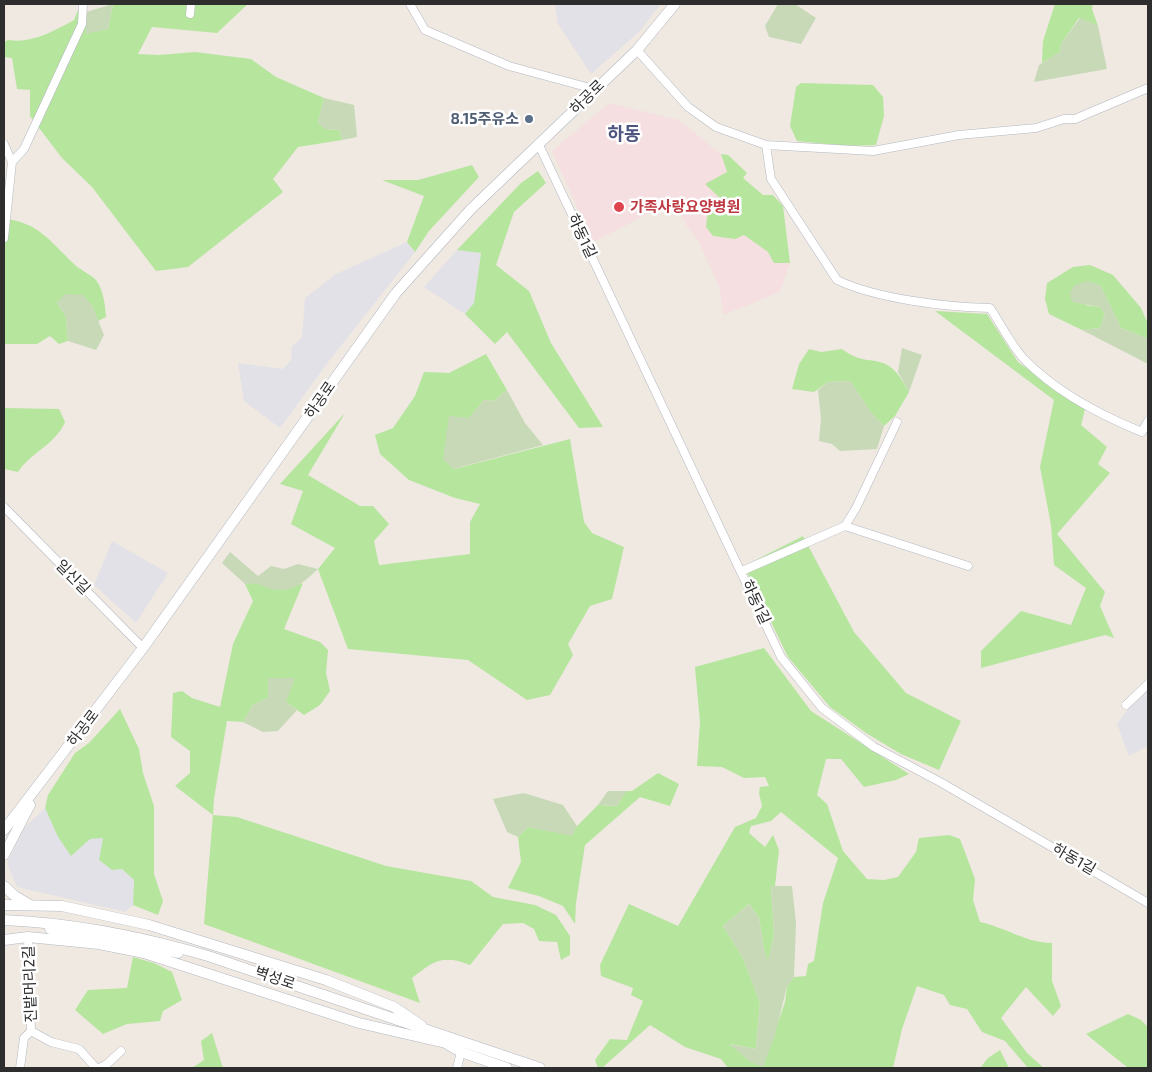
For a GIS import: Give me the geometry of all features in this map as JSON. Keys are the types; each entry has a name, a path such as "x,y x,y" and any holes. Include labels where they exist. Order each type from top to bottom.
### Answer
{"main road":[{"name":"하공로","path":"4,830 41,785 143,648 396,293 471,209 539,145 594,89 637,50 675,4"},
{"path":"4,855 41,785"},
{"path":"4,826 14,817"},
{"path":"4,886 30,906"},
{"path":"4,905 62,906 149,925 326,980 394,1007 433,1034"},
{"name":"벽성로","path":"4,920 78,925 157,940 433,1034 540,1068"},
{"name":"벽성로","path":"4,927 43,929 114,938 191,956 414,1030 450,1045 461,1052 507,1068"},
{"path":"4,938 28,937 98,944 144,953 359,1023 450,1045"}],"street":[{"path":"12,162 24,149 82,24 83,4"},
{"path":"190,14 191,4"},
{"path":"410,4 425,30 509,66 594,89"},
{"path":"637,50 688,107 716,127 766,145 873,151 959,135 1036,128 1064,119 1075,119 1148,88"},
{"path":"4,144 12,162 4,238"},
{"name":"하동1길","path":"539,145 742,571 781,658 822,708 874,747 942,783 1148,903"},
{"path":"766,145 772,179 837,280 853,288 918,301 990,308 1023,358 1040,374 1102,416 1142,432 1148,421"},
{"path":"742,571 845,526 856,508 897,422"},
{"name":"일신길","path":"4,507 143,648"},
{"path":"845,526 968,566"},
{"path":"1126,705 1148,684"},
{"name":"진밭머리2길","path":"20,1068 24,1038 31,1031 28,937"},
{"name":"진밭머리2길","path":"31,1031 51,1042 79,1049 98,1068 107,1064 121,1051"},
{"path":"457,1068 461,1052"}],"shaded area":[{"path":"555,4 661,4 639,32 591,74 558,24"},
{"path":"609,103 679,120 721,154 727,172 717,208 713,236 735,239 744,235 768,252 774,263 790,263 780,292 723,315 720,289 699,242 686,225 673,201 593,242 552,151"},
{"path":"407,242 415,252 329,361 280,428 244,401 238,363 283,369 291,360 292,347 302,337 305,298 336,274"},
{"path":"457,250 481,253 474,303 465,314 424,287"},
{"path":"112,541 168,573 136,623 94,585"},
{"path":"1148,681 1148,746 1129,756 1117,724"},
{"path":"45,808 58,837 104,838 122,868 134,880 133,905 125,912 17,887 7,863 25,827"}],"green space":[{"path":"113,4 248,4 217,33 152,27 138,54 159,55 195,52 251,59 276,77 324,98 318,122 325,129 339,130 342,140 298,147 273,179 283,192 188,267 156,271 92,187 62,158 30,116 30,90 17,89 12,58 4,57 4,42 8,40 25,40 50,32 74,20 78,10 86,12 86,33 108,29"},
{"path":"113,4 108,29 86,34 86,12"},
{"path":"778,4 795,4 816,18 801,44 769,37 765,26"},
{"path":"1055,4 1093,4 1092,9 1098,26 1079,18 1061,44 1060,52 1042,63 1043,41"},
{"path":"1080,18 1098,26 1107,69 1034,82 1039,65 1060,52 1061,44"},
{"path":"801,83 873,85 883,97 884,116 876,145 845,146 797,141 790,126 796,87"},
{"path":"324,98 354,105 357,137 342,140 339,130 325,129 318,122"},
{"path":"721,154 728,155 747,173 743,178 763,195 773,195 783,206 790,263 774,263 768,252 744,235 735,239 713,236 706,227 708,209 717,208 721,199 705,184 727,172"},
{"path":"472,165 479,177 429,231 415,252 407,242 424,196 382,180 418,180"},
{"path":"538,171 546,183 514,212 496,265 529,291 551,343 603,427 579,428 507,332 495,344 465,314 474,303 481,253 457,250 521,183"},
{"path":"4,219 26,224 43,234 76,266 96,280 105,303 106,317 98,321 92,305 57,302 66,317 68,341 59,344 50,336 37,344 4,344"},
{"path":"1090,265 1113,275 1141,308 1148,324 1148,339 1121,328 1100,285 1085,305 1100,307 1105,314 1100,328 1082,330 1049,314 1045,299 1047,283 1073,267"},
{"path":"1088,281 1100,285 1121,328 1148,339 1148,364 1082,330 1100,328 1105,314 1100,307 1072,302 1070,292 1075,285"},
{"path":"65,294 83,295 92,305 104,335 96,350 68,341 66,317 57,302"},
{"path":"935,311 987,314 1018,362 1085,409 1081,425 1107,447 1098,464 1110,473 1057,534 1105,592 1100,606 1114,638 1105,635 981,668 981,651 1021,611 1071,625 1086,588 1054,565 1051,525 1040,467 1054,400"},
{"path":"902,348 922,355 909,392 898,372"},
{"path":"809,349 821,352 842,349 853,356 885,364 893,369 909,392 895,416 884,426 872,414 850,381 828,382 814,392 792,389 799,364"},
{"path":"486,354 507,390 494,401 484,400 469,418 454,469 570,439 584,522 592,533 624,547 612,599 590,606 568,644 573,655 550,695 527,700 468,660 348,649 318,569 335,548 291,524 303,491 280,484 345,413 308,475 360,506 373,506 389,524 374,541 379,565 470,554 470,522 480,504 455,498 409,480 380,454 375,435 393,428 415,396 424,372 449,373"},
{"path":"850,381 872,414 884,426 877,449 840,451 832,444 819,441 821,419 818,390 828,382"},
{"path":"507,390 525,423 543,445 453,469 443,459 449,416 469,418 484,400 494,401"},
{"path":"4,408 59,409 65,422 55,437 29,459 18,472 4,469"},
{"path":"803,536 854,632 906,693 961,721 939,770 901,754 866,733 830,707 788,657 744,566"},
{"path":"230,552 258,576 271,566 284,569 298,564 318,569 301,583 291,588 275,590 251,583 245,584 222,563"},
{"path":"256,582 281,590 303,583 284,629 320,642 328,650 326,673 330,691 320,705 304,715 286,702 269,678 268,698 253,705 243,722 227,721 213,815 175,786 190,773 190,751 171,737 173,693 182,691 192,698 220,707 233,644 253,601 245,584"},
{"path":"764,648 811,711 909,774 896,780 864,787 841,759 826,759 817,795 827,804 843,851 867,879 884,880 898,877 916,852 919,838 949,835 960,839 975,879 973,900 980,922 1025,938 1052,943 1052,981 1061,1006 1053,1016 1026,987 1001,1018 1027,1053 1044,1068 1028,1068 1005,1041 982,1032 967,1009 950,1005 944,995 917,986 902,1029 893,1068 728,1068 721,1059 685,1047 650,1025 602,1068 598,1068 595,1060 610,1039 627,1040 643,1001 631,995 633,988 601,976 600,965 629,904 678,926 735,827 756,818 762,806 759,793 760,787 769,786 765,777 744,778 722,767 697,766 700,722 695,667","holes":["781,812 838,858 823,903 814,961 808,964 806,976 794,977 787,986 785,1002 763,1066 751,1062 730,1044 756,1049 760,1002 742,956 723,926 749,904 759,918 764,950 768,962 774,935 771,886 775,886 779,850 773,835 765,847 749,833 751,826 771,821"]},
{"path":"268,678 295,678 286,702 297,710 278,731 263,732 243,722 253,705 268,698"},
{"path":"120,709 139,749 143,773 154,806 154,874 163,901 158,915 133,905 134,880 122,869 112,870 99,860 103,838 90,839 71,856 58,837 45,808 48,795 75,753 89,743"},
{"path":"658,773 679,784 670,806 640,797 585,845 576,903 575,924 563,906 539,896 508,888 521,862 518,837 528,827 572,835 577,826 598,805 617,806 626,791 632,791"},
{"path":"608,791 626,791 617,806 598,805"},
{"path":"524,793 563,805 577,826 572,836 528,827 518,837 507,832 493,799"},
{"path":"213,815 237,817 386,866 471,881 493,897 535,905 556,915 570,936 570,955 561,960 557,942 539,941 534,929 523,923 503,924 470,965 452,960 439,961 426,967 412,978 420,1003 204,924"},
{"path":"771,886 792,886 796,923 794,977 787,986 775,1035 763,1067 751,1062 729,1044 756,1049 760,1002 742,956 723,926 749,904 759,918 764,950 768,961 774,935"},
{"path":"133,957 154,963 172,972 182,1000 163,1011 160,1021 127,1024 103,1034 75,1010 88,990 127,988"},
{"path":"1128,1014 1141,1020 1148,1027 1148,1068 1128,1068 1086,1034"},
{"path":"212,1033 223,1068 192,1068 204,1060 201,1041"},
{"path":"1000,1050 1009,1068 980,1068 988,1058"}],"place":[{"name":"8.15주유소","path":"529,119"},
{"name":"가족사랑요양병원","path":"619,207"}],"district":[{"name":"하동","path":"624,134"}]}
